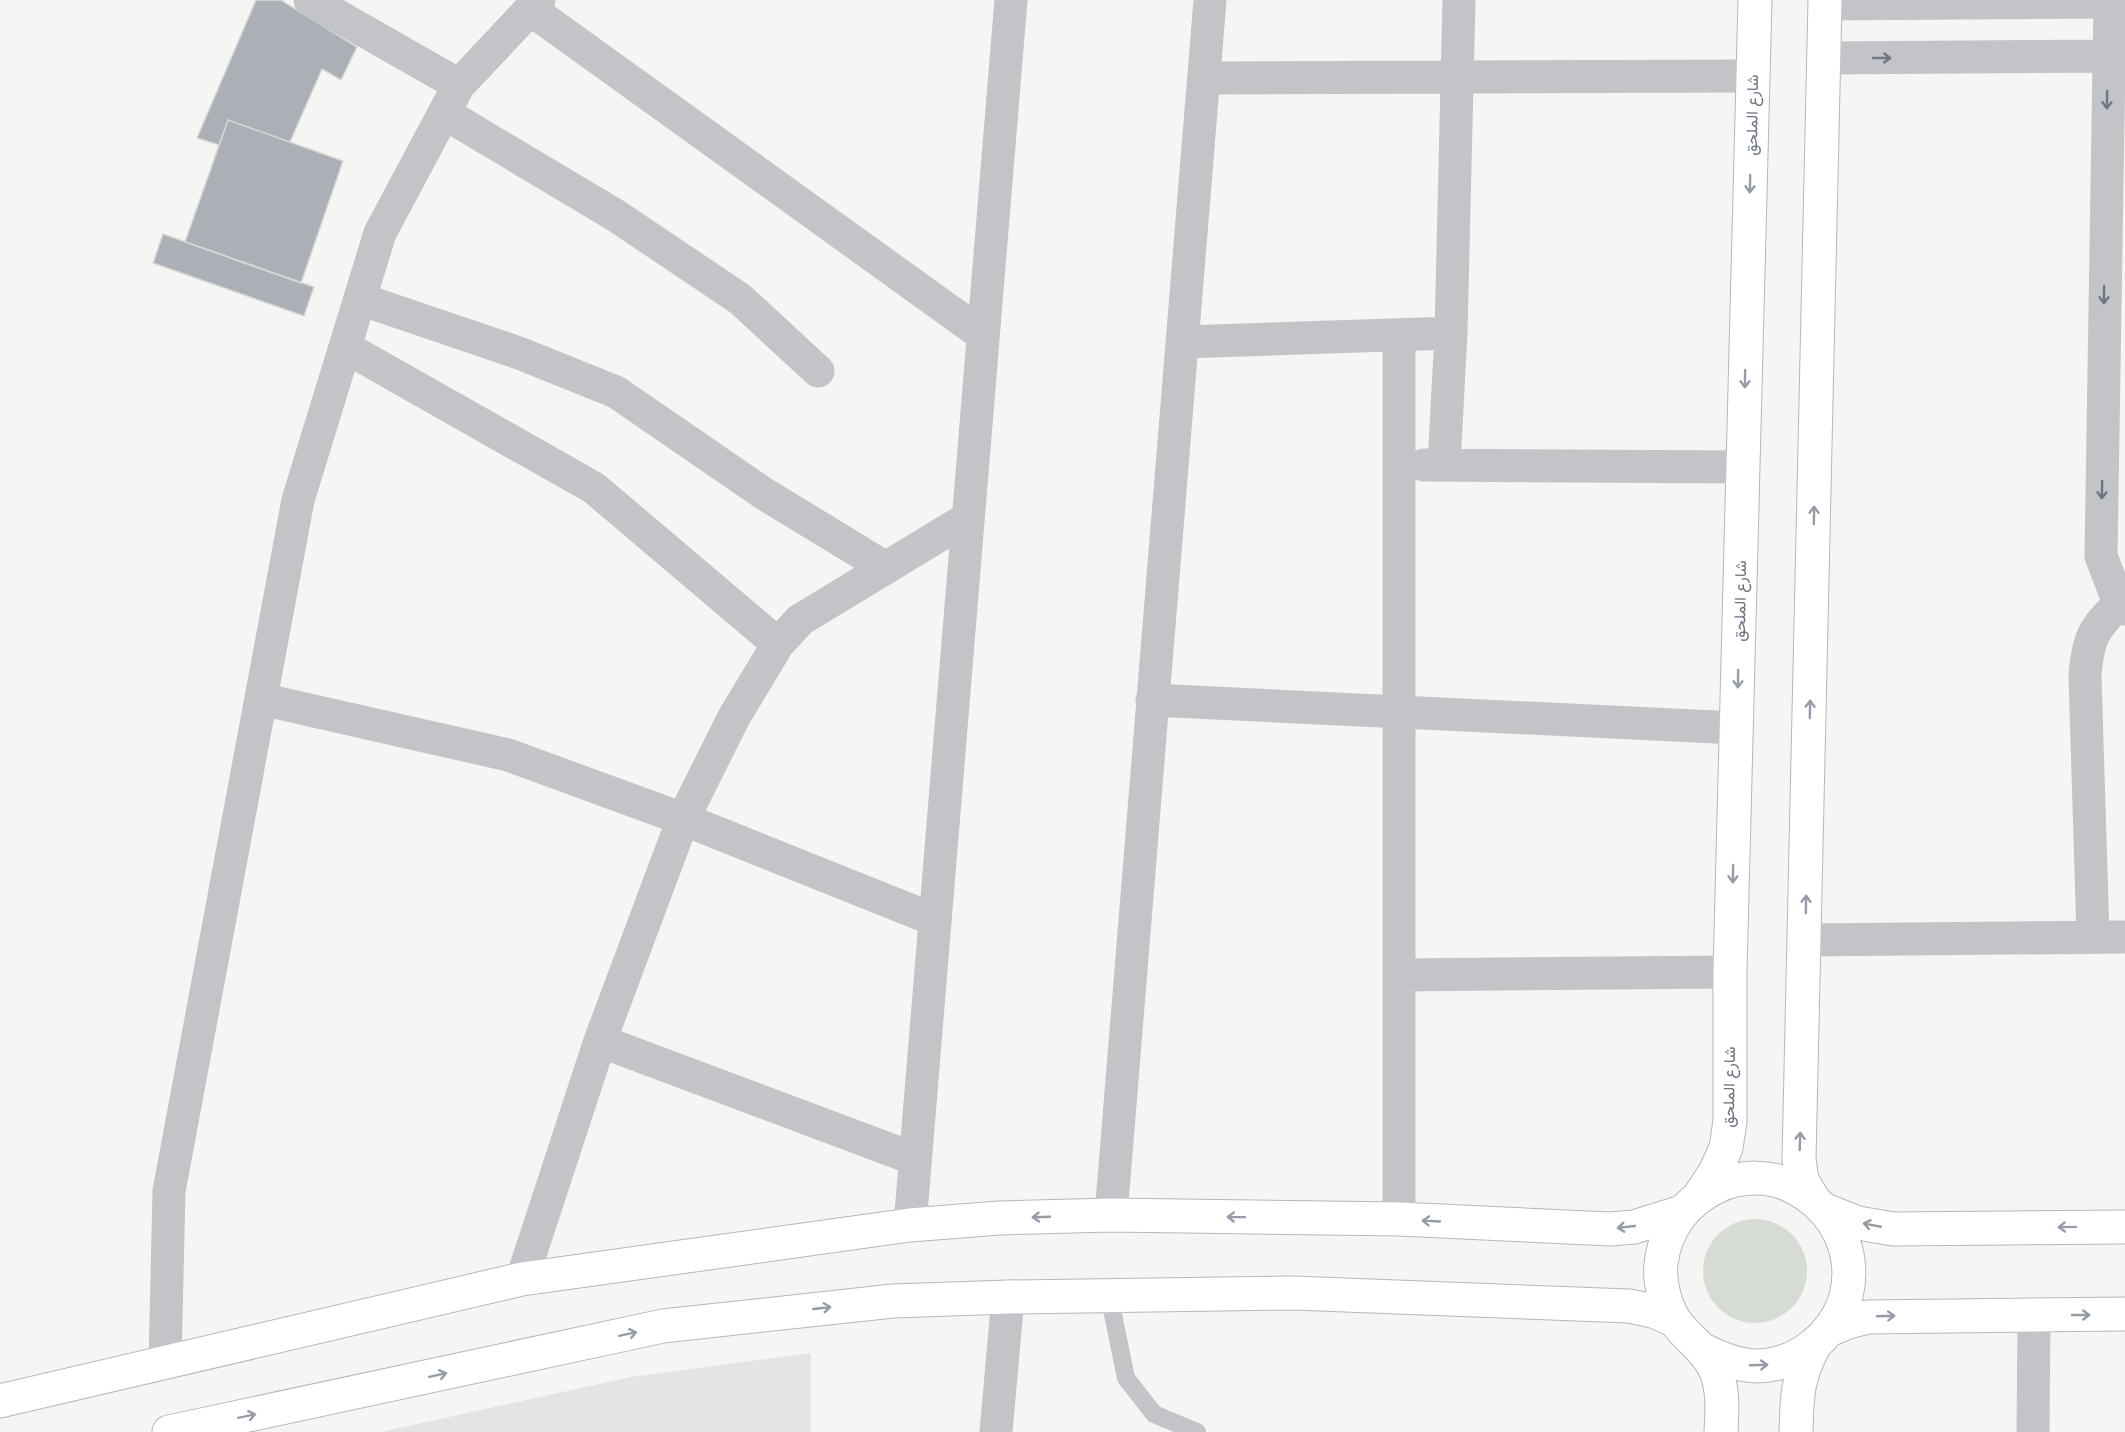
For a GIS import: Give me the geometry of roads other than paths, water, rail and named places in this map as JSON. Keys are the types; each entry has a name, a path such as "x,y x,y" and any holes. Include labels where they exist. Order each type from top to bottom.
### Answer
{"street":[{"path":"310,0 615,215 740,299 818,371"},
{"path":"910,1225 1011,0"},
{"path":"1111,1215 1210,0"},
{"path":"1444,465 1451,333 1459,0"},
{"name":"شارع الملحق","path":"1691,1204 1715,1172 1722,1156 1730,1121 1730,972 1755,0"},
{"path":"1796,1432 1797,1388 1804,1366 1842,1307 1849,1282 1848,1256 1840,1231 1802,1180 1799,1159 1806,940 1825,2 2110,1 2101,556 2123,604 2093,633 2087,651 2085,675 2093,937"},
{"path":"165,1363 169,1191 298,500 380,233 452,99 535,4 983,335"},
{"path":"1823,58 2108,56"},
{"path":"1204,78 1753,76"},
{"path":"360,298 519,353 616,392 763,493 886,568"},
{"path":"1182,342 1451,333"},
{"path":"1399,335 1399,1219"},
{"path":"345,347 594,488 778,644"},
{"path":"1399,465 1743,467"},
{"path":"522,1280 600,1041 684,819 734,717 778,644 800,620 968,518"},
{"path":"261,699 508,755 684,819 935,920"},
{"path":"1152,700 1736,728"},
{"path":"1806,940 2125,937"},
{"path":"1399,975 1730,972"},
{"path":"600,1041 915,1159"},
{"path":"0,1401 522,1280 910,1225 999,1218 1111,1215 1399,1219 1610,1229 1634,1227 1691,1204 1727,1182 1756,1178 1786,1183 1819,1203 1858,1222 1893,1229 2125,1227"},
{"path":"1674,1320 1664,1294 1661,1265 1668,1237 1691,1204"},
{"path":"169,1432 663,1326 893,1301 1294,1293 1629,1306 1653,1311 1674,1320 1703,1350 1715,1370 1721,1392 1721,1432"},
{"path":"996,1432 1008,1297"},
{"path":"1703,1350 1724,1361 1748,1366 1771,1365 1794,1358 1848,1322 1868,1317 2125,1314"},
{"path":"2033,1432 2034,1315"}],"lane":[{"path":"1109,1295 1126,1378 1154,1414 1197,1432"}]}
